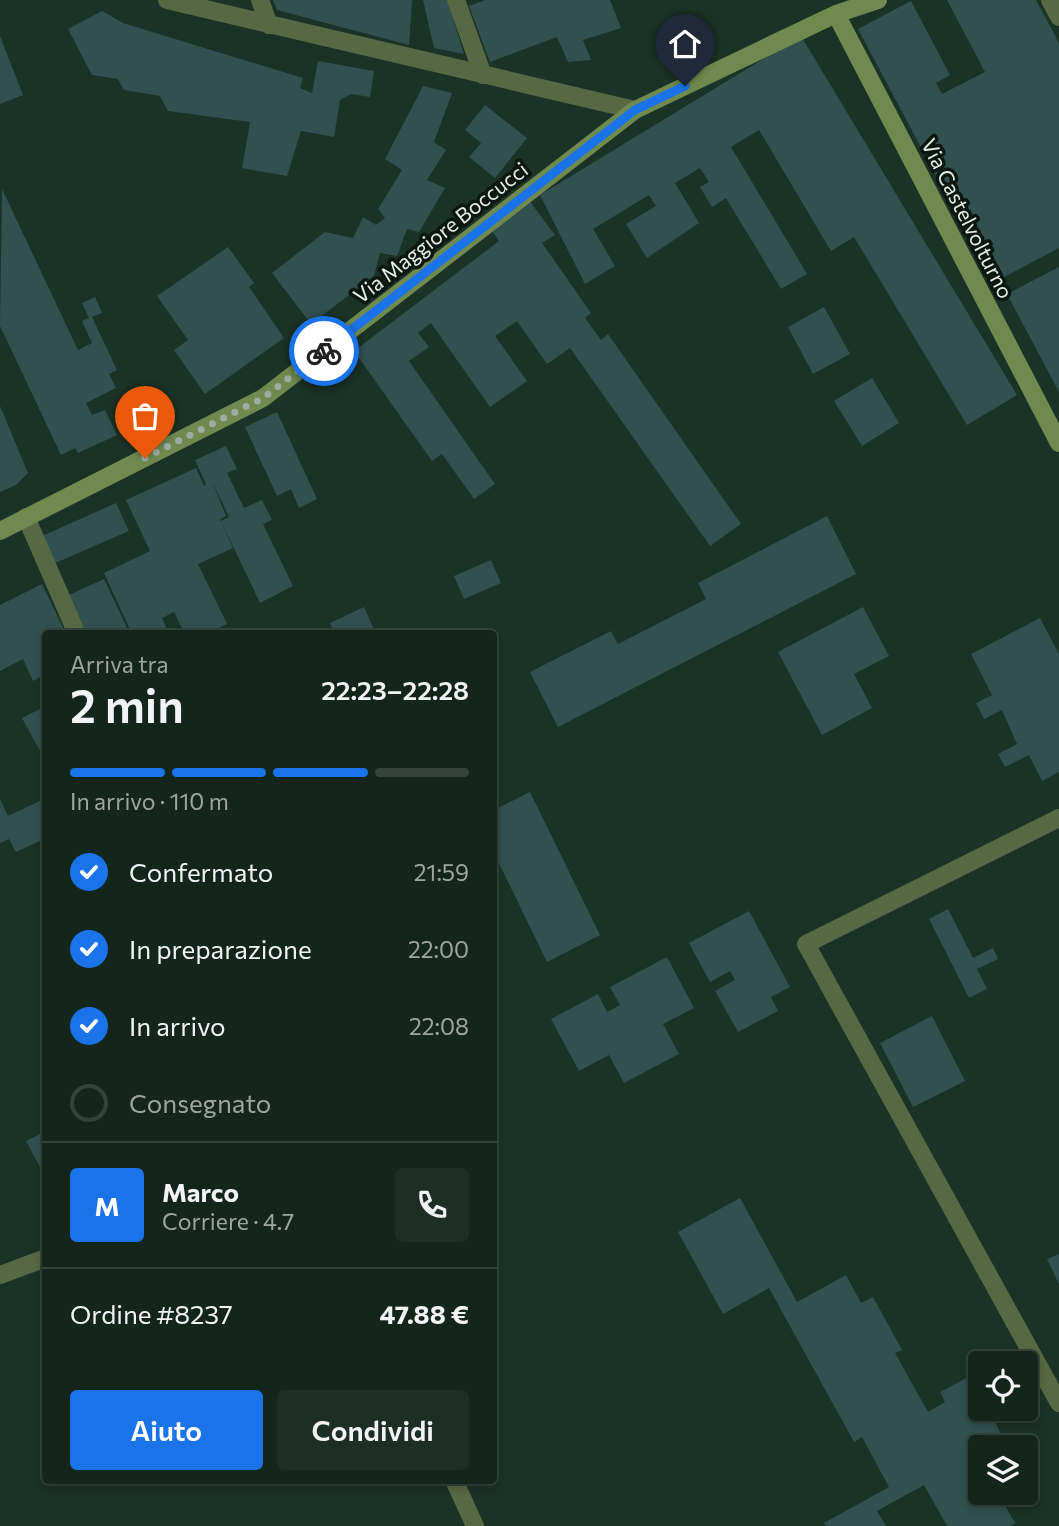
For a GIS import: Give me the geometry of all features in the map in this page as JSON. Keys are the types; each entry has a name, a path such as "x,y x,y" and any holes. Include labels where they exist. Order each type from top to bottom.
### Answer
{"street":[{"path":"167,0 635,110"},
{"path":"260,0 269,25"},
{"path":"456,0 482,75"},
{"name":"Via Maggiore Boccucci","path":"0,531 263,398 635,110 836,14 878,0"},
{"path":"1050,0 1059,17"},
{"name":"Via Castelvolturno","path":"836,14 1059,443"},
{"path":"26,517 75,630"},
{"path":"1059,818 806,944 1059,1403"},
{"path":"0,1275 42,1259"},
{"path":"456,1484 475,1526"}],"building":[{"path":"273,0 412,0 409,45 277,10"},
{"path":"423,0 447,0 464,54 434,48"},
{"path":"485,0 610,0 621,28 583,40 591,60 568,62 557,37 490,62 469,6"},
{"path":"947,0 1036,0 1059,43 1059,248 993,283 858,29 911,1 950,75 936,83 942,94 985,72"},
{"path":"102,11 123,23 303,78 300,88 312,93 318,61 374,71 370,97 351,94 340,100 334,137 301,131 287,176 242,168 250,122 168,111 160,96 124,90 118,79 92,75 68,29"},
{"path":"0,36 23,95 0,104"},
{"path":"801,36 1017,395 967,425 854,237 831,251 759,130 731,147 807,274 781,289 726,198 712,207 700,187 709,182 700,168 675,183 699,223 647,258 626,224 656,206 649,195 593,229 615,266 585,284 540,195"},
{"path":"423,86 452,93 434,142 446,150 427,180 445,188 419,232 407,229 397,256 380,253 374,276 311,324 272,273 325,232 353,238 363,217 376,225 385,218 378,209 402,170 385,159"},
{"path":"485,105 527,138 495,178 469,157 481,143 465,130"},
{"path":"2,189 78,350 92,343 82,321 89,318 82,303 95,297 102,313 92,317 117,370 109,374 116,388 86,403 92,415 105,410 117,435 78,453 75,448 61,455 0,326"},
{"path":"528,199 555,235 542,243 591,313 585,318 601,340 608,334 741,524 710,546 570,348 547,364 517,321 495,336 527,381 490,407 431,323 418,333 429,347 409,361 495,484 474,499 442,454 432,461 354,351 499,241 489,227"},
{"path":"228,247 254,283 249,287 284,338 205,394 174,350 188,340 157,296"},
{"path":"1059,267 1059,392 1007,294"},
{"path":"824,307 850,354 813,374 788,327"},
{"path":"872,378 899,423 862,446 834,401"},
{"path":"0,406 28,473 16,485 0,492"},
{"path":"277,412 317,499 299,508 291,489 277,496 245,427"},
{"path":"226,446 237,469 227,473 244,508 262,500 272,520 263,524 293,586 260,603 221,521 229,517 212,481 226,516 220,519 233,548 198,564 227,624 214,630 183,630 174,612 162,618 167,630 130,630 104,573 150,551 126,500 196,468 204,486 206,484 195,460"},
{"path":"116,503 129,531 53,564 40,537"},
{"path":"827,516 856,574 558,727 530,672 611,631 618,644 706,599 698,583"},
{"path":"491,560 501,583 464,599 454,576"},
{"path":"104,579 128,630 85,630 69,595"},
{"path":"42,584 64,630 42,630 42,676 33,681 23,659 0,671 0,605"},
{"path":"364,607 374,630 333,630 330,623"},
{"path":"863,607 889,656 854,674 872,708 822,735 778,652"},
{"path":"1040,618 1059,654 1059,772 1042,781 1029,755 1005,767 998,754 1017,744 1002,710 984,719 976,703 992,695 971,654"},
{"path":"42,708 42,747 39,749 22,718"},
{"path":"530,792 600,935 547,962 497,859 497,808"},
{"path":"0,799 8,816 42,800 42,840 16,852 9,839 0,843"},
{"path":"948,909 973,958 993,948 998,959 977,969 987,989 969,998 929,919"},
{"path":"749,911 790,987 771,997 778,1011 738,1032 715,991 735,980 730,971 710,982 689,943"},
{"path":"667,957 694,1008 663,1024 679,1054 624,1083 609,1055 579,1071 551,1019 598,994 607,1012 620,1005 610,987"},
{"path":"932,1016 965,1081 913,1107 880,1043"},
{"path":"42,1133 42,1171 26,1141"},
{"path":"740,1198 797,1302 846,1275 861,1303 873,1297 902,1350 895,1353 928,1412 945,1402 940,1392 968,1377 968,1421 994,1421 1002,1435 968,1435 968,1505 1005,1505 1015,1523 1010,1526 947,1526 924,1485 877,1511 886,1526 826,1526 824,1523 889,1487 862,1437 854,1442 769,1288 723,1314 678,1232"},
{"path":"1059,1254 1059,1284 1047,1259"}],"way so far":[{"path":"145,458 263,398 324,351"}],"route":[{"path":"324,351 635,110 685,86"}]}
